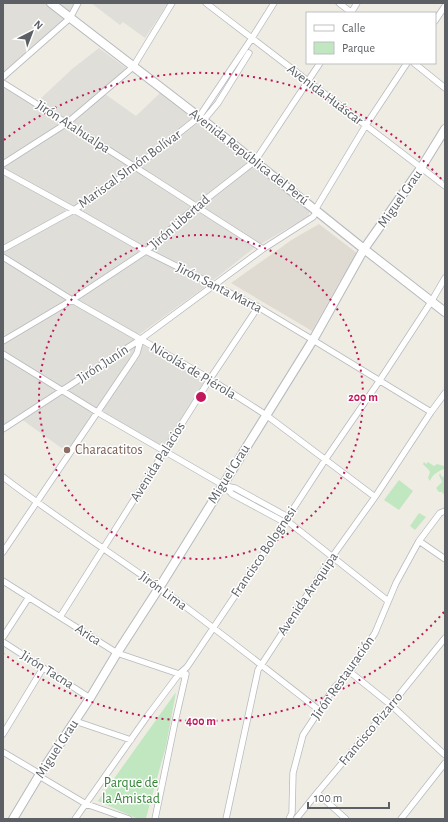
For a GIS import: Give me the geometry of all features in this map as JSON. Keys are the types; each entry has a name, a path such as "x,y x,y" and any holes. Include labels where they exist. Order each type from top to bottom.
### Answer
{"street":[{"name":"Avenida República del Perú","path":"51,3 255,161 445,312"},
{"path":"3,77 70,18 78,3"},
{"path":"3,164 67,123 133,67 172,3"},
{"name":"Avenida Huáscar","path":"206,3 445,186"},
{"name":"Mariscal SImón Bolívar","path":"3,249 74,210 201,119 274,3"},
{"path":"339,3 350,12"},
{"path":"352,12 357,3"},
{"path":"436,20 445,6"},
{"path":"201,119 218,103 249,53"},
{"name":"Jirón Libertad","path":"3,341 72,300 146,251 196,207 255,161 319,64"},
{"name":"Jirón Junín","path":"3,429 141,339 263,249 313,217 315,210 366,125 406,64"},
{"path":"415,64 445,88"},
{"name":"Jirón Atahualpa","path":"3,83 263,249"},
{"name":"Miguel Grau","path":"13,819 313,340 364,249 421,168 445,129"},
{"name":"Jirón Santa Marta","path":"3,171 146,251 258,307 431,412"},
{"name":"Nicolás de Piérola","path":"3,256 72,300 210,380 266,416 375,497"},
{"name":"Francisco Bolognesi","path":"75,819 146,718 179,674 187,667 214,628 325,460 380,380 445,278"},
{"name":"Avenida Palacios","path":"60,617 258,307"},
{"path":"3,552 135,357 141,339"},
{"path":"3,354 165,452 223,485 235,488 286,520 388,601"},
{"name":"Avenida Arequipa","path":"226,819 260,665 332,557 375,497 445,393"},
{"name":"Jirón Lima","path":"3,477 214,628 320,710"},
{"name":"Jirón Restauración","path":"289,819 292,813 293,773 303,735 334,688 350,672 375,633 396,583 419,541 440,514 445,511"},
{"path":"419,541 445,559"},
{"name":"Arica","path":"3,581 117,653 186,676"},
{"path":"3,637 29,597"},
{"name":"Francisco Pizarro","path":"296,819 445,638"},
{"name":"Jirón Tacna","path":"3,642 90,698"},
{"path":"155,819 187,667"},
{"path":"3,734 5,726 43,668"},
{"path":"350,672 391,705 445,754"},
{"path":"75,721 131,740"},
{"path":"3,752 86,804 129,819"},
{"path":"401,819 445,763"},
{"path":"317,793 346,819"},
{"name":"Jirón Restauración","path":"292,813 296,819"}],"shaded area":[{"path":"3,3 80,3 3,78"},
{"path":"91,3 168,3 145,38 123,22 120,25"},
{"path":"99,48 130,71 105,94 136,116 160,93 309,209 309,216 254,248 202,289 133,339 204,382 162,449 94,413 67,452 17,416 3,425 3,81 37,102 72,69"},
{"path":"319,224 358,254 340,281 312,331 231,283 293,239"}],"green space":[{"path":"424,462 426,464 428,462 434,466 437,464 445,465 445,469 436,473 430,481 428,478 430,472 423,464"},
{"path":"440,473 442,477 445,476 445,493 443,494 436,488 442,482 439,475"},
{"path":"399,480 413,491 399,510 384,500"},
{"path":"419,513 426,517 415,530 410,526"},
{"name":"Parque de la Amistad","path":"176,692 166,746 146,818 138,819 98,801"}],"place":[{"name":"Characatitos","path":"67,450"}]}
